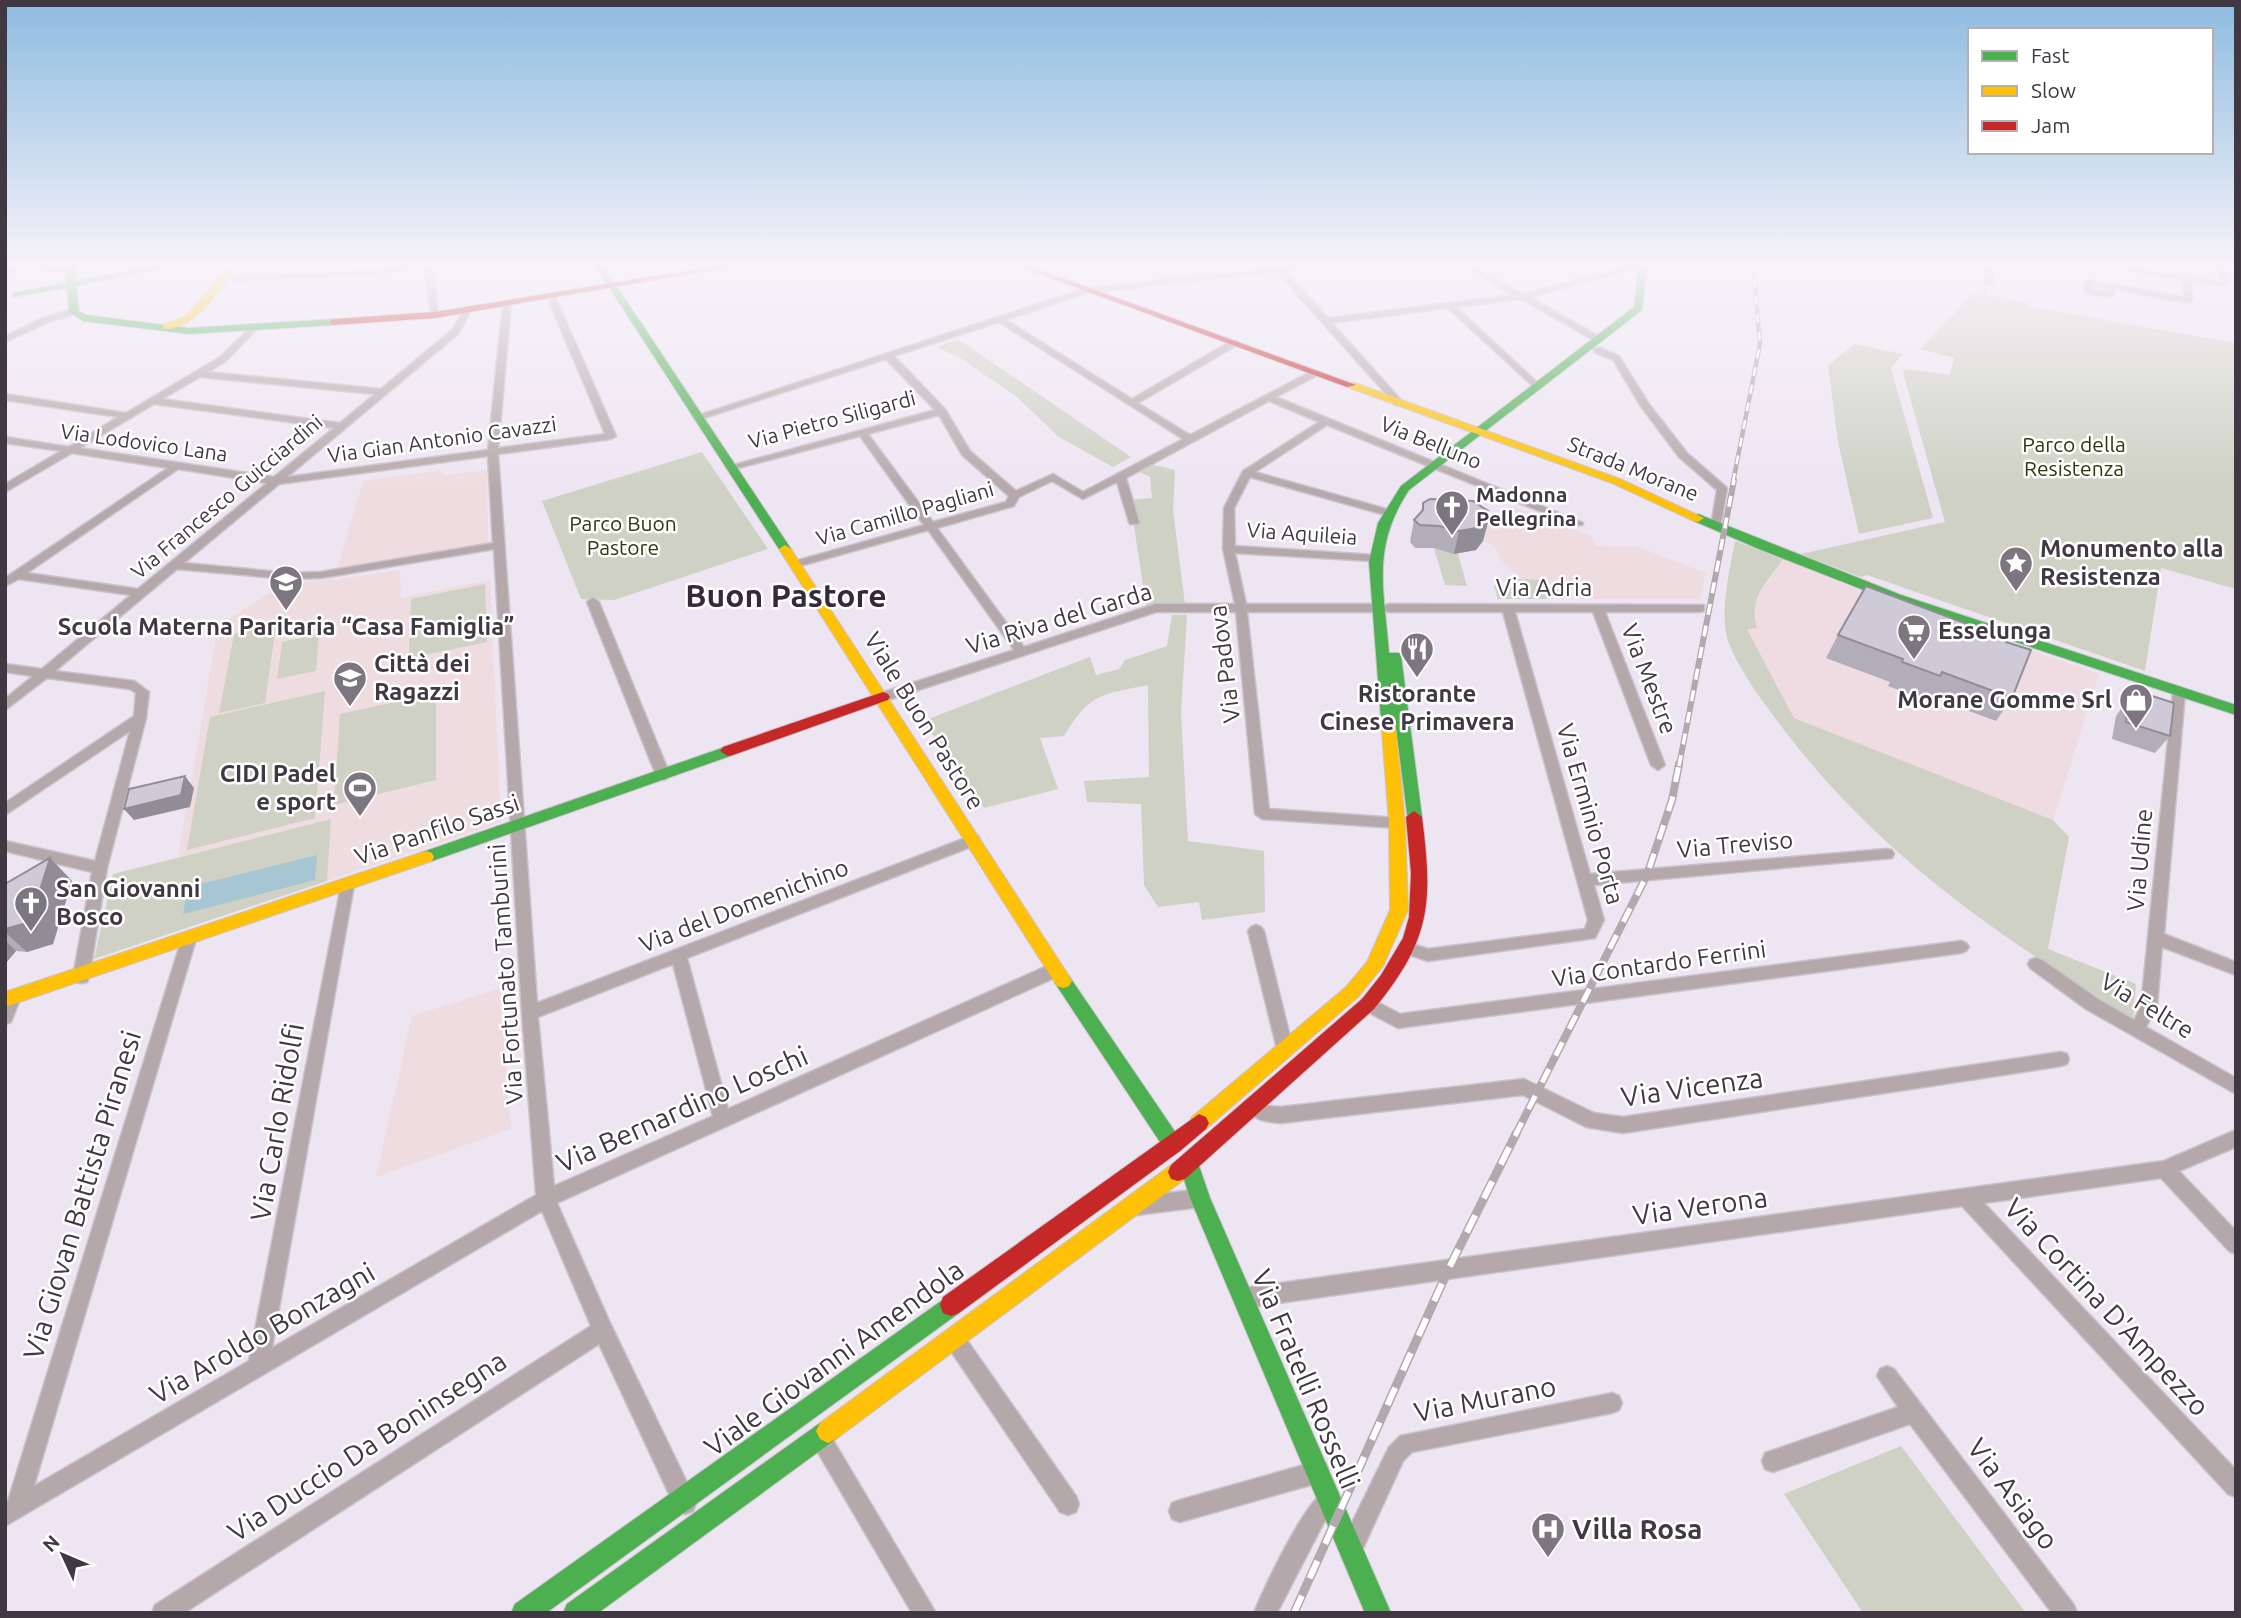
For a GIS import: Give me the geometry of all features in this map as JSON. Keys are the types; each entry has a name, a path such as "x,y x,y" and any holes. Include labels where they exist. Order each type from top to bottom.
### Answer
{"street":[{"path":"5,489 223,359 242,340"},
{"name":"Via Francesco Guicciardini","path":"5,706 177,566 446,340"},
{"name":"Via Fortunato Tamburini","path":"503,340 492,453 530,1013 547,1199 603,1330 696,1526"},
{"name":"Via Gian Antonio Cavazzi","path":"278,481 611,436 570,340"},
{"name":"Viale Buon Pastore","path":"647,340 883,697 1055,970 1173,1145"},
{"path":"698,417 942,340"},
{"path":"1032,340 1188,438"},
{"name":"Strada Morane","path":"1224,340 1616,481 1791,558 1945,614 2236,710"},
{"path":"1343,340 1399,403"},
{"path":"1487,340 1541,388"},
{"path":"1589,340 1620,362 1645,405 1683,455 1722,489 1716,526"},
{"path":"576,1613 955,1340 1189,1164 1368,1004 1394,974 1409,949 1420,915 1415,824 1382,608 1379,559 1388,536 1391,514 1440,467 1605,340"},
{"path":"1131,403 1234,343"},
{"path":"889,357 942,411 966,453 1015,495"},
{"name":"Via Camillo Pagliani","path":"796,564 1010,504 1015,495 1053,477 1083,496 1315,373"},
{"path":"199,374 384,392"},
{"path":"5,397 128,416"},
{"name":"Via Belluno","path":"1269,398 1578,523"},
{"path":"154,401 342,426"},
{"name":"Via Pietro Siligardi","path":"731,467 942,411"},
{"name":"Via Padova","path":"1326,421 1247,474 1229,508 1229,549 1241,607 1262,814 1397,822"},
{"path":"862,432 1021,651"},
{"name":"Via Lodovico Lana","path":"8,443 278,481"},
{"path":"5,583 174,468"},
{"path":"1247,474 1391,514"},
{"path":"1120,476 1134,522"},
{"path":"177,566 289,576 321,575 499,545"},
{"name":"Via Aquileia","path":"1229,549 1379,559"},
{"path":"17,575 142,593"},
{"path":"593,602 663,775"},
{"name":"Via Riva del Garda","path":"883,697 1155,608 1382,608"},
{"name":"Via Adria","path":"1382,608 1700,608"},
{"name":"Viale Giovanni Amendola","path":"524,1613 1173,1145 1352,992 1374,966 1387,941 1398,910 1397,822 1382,608"},
{"name":"Via Erminio Porta","path":"1409,949 1428,955 1590,934 1596,920 1508,609"},
{"name":"Via Mestre","path":"1598,609 1658,765"},
{"path":"5,668 134,685 144,696 100,868 81,977"},
{"name":"Via Udine","path":"2137,1029 2149,1006 2179,692"},
{"name":"Via Panfilo Sassi","path":"9,1000 883,697"},
{"path":"5,810 139,718"},
{"path":"1397,822 1415,824"},
{"name":"Via del Domenichino","path":"530,1013 973,840"},
{"path":"5,846 100,868"},
{"name":"Via Treviso","path":"1586,880 1887,854"},
{"name":"Via Carlo Ridolfi","path":"258,1368 347,885"},
{"path":"1256,931 1285,1049"},
{"name":"Via Giovan Battista Piranesi","path":"11,1511 188,939"},
{"path":"2156,939 2236,969"},
{"path":"1387,941 1409,949"},
{"name":"Via Contardo Ferrini","path":"1368,1004 1398,1021 1961,947"},
{"path":"679,957 723,1121"},
{"name":"Via Feltre","path":"2036,964 2092,1004 2236,1087"},
{"name":"Via Bernardino Loschi","path":"547,1199 1055,970"},
{"path":"1352,992 1368,1004"},
{"path":"5,1017 9,1000"},
{"name":"Via Vicenza","path":"1255,1107 1266,1114 1281,1115 1524,1087 1592,1121 1623,1125 2061,1059"},
{"name":"Via Verona","path":"1244,1298 2165,1169 2236,1138"},
{"path":"1173,1145 1189,1164"},
{"name":"Via Fratelli Rosselli","path":"1189,1164 1200,1198 1378,1613"},
{"path":"2165,1169 2236,1245"},
{"path":"1135,1206 1155,1205 1182,1197 1200,1198"},
{"name":"Via Cortina D'Ampezzo","path":"1966,1197 2236,1486"},
{"name":"Via Aroldo Bonzagni","path":"11,1511 547,1199"},
{"name":"Via Duccio Da Boninsegna","path":"163,1613 603,1330"},
{"path":"955,1340 1068,1504"},
{"name":"Via Asiago","path":"1887,1376 2066,1613"},
{"name":"Via Murano","path":"1350,1550 1396,1454 1407,1443 1612,1403"},
{"path":"1773,1461 1913,1412"},
{"path":"820,1437 925,1613"},
{"path":"1180,1511 1318,1472"},
{"path":"1265,1613 1315,1516 1328,1500"}],"shaded area":[{"path":"442,470 442,474 446,475 487,470 488,544 337,569 363,481"},
{"path":"1511,506 1591,536 1597,546 1638,547 1706,573 1701,599 1498,599 1494,585 1509,585 1516,579 1515,574 1498,557 1496,546 1483,541 1480,532"},
{"path":"1783,559 1841,583 2099,674 2053,820 1794,718 1747,628 1755,601"},
{"name":"Città dei Ragazzi","path":"400,570 401,598 490,580 501,822 327,881 331,819 178,857 218,626 285,583 333,580"},
{"path":"500,988 511,1129 376,1177 412,1016"}],"green space":[{"path":"959,340 1131,457 1113,467 1059,437 1017,397 959,357 936,347"},
{"name":"Parco della Resistenza","path":"1929,340 2216,340 2236,343 2236,589 2161,568 2145,671 1867,575 1861,577 1801,554 1945,522 1903,373 1905,369 1950,375 1954,358 1920,349"},
{"path":"1854,344 1903,354 1891,368 1933,518 1859,534 1838,442 1828,366"},
{"name":"Parco Buon Pastore","path":"702,452 768,549 614,600 581,599 542,501"},
{"path":"1146,463 1175,470 1173,511 1185,604 1146,605 1130,500 1152,498 1150,477 1137,471"},
{"path":"1735,541 1783,559 1757,599 1757,628 1747,629 1794,718 2053,820 2069,837 2048,949 2136,984 2133,1019 2036,957 1945,891 1902,856 1821,776 1761,698 1739,665 1728,641 1725,605"},
{"path":"1434,548 1458,554 1467,586 1445,585"},
{"path":"1516,579 1543,580 1551,599 1498,599 1494,585 1509,585"},
{"path":"485,584 487,642 409,658 411,599"},
{"path":"1172,615 1187,615 1181,713 1188,841 1264,851 1265,912 1202,920 1199,902 1158,907 1144,885 1141,804 1087,802 1084,781 1149,777 1148,685 1098,698 1081,711 1064,736 1040,738 1058,789 984,808 923,721 1090,657 1096,675 1119,669 1125,660 1167,646"},
{"path":"276,625 265,703 219,713 234,634"},
{"path":"319,634 316,671 277,679 282,642"},
{"path":"325,691 315,818 187,850 210,717"},
{"path":"436,693 436,780 334,805 340,714"},
{"path":"331,819 327,881 94,959 113,874"},
{"path":"1901,1446 2026,1613 1863,1613 1784,1494"}],"water":[{"path":"317,855 315,880 183,914 188,887"}],"building":[{"path":"1430,499 1473,501 1488,511 1485,514 1489,519 1482,527 1459,531 1420,525 1414,520 1423,510 1423,503"},
{"path":"1866,586 1983,630 1985,626 2009,634 2006,642 2031,650 2012,698 1942,672 1940,676 1838,635"},
{"path":"2149,695 2174,703 2170,736 2126,722 2129,698 2148,704"},
{"path":"185,776 181,795 124,809 129,789"},
{"path":"50,858 30,922 5,929 5,884"}],"railway":[{"path":"1733,482 1760,340"},
{"path":"1679,766 1734,480"},
{"path":"1515,1136 1647,875 1672,800 1679,764"},
{"path":"1294,1613 1449,1268 1515,1136"}],"traffic: fast":[{"path":"648,340 785,549"},
{"path":"1388,719 1375,562 1381,532 1393,506 1405,488 1598,340"},
{"path":"1698,518 1763,547 1897,598 2236,710"},
{"path":"1394,656 1414,817"},
{"path":"426,857 728,751"},
{"path":"1063,981 1173,1145"},
{"path":"1189,1164 1200,1198 1378,1613"},
{"path":"524,1613 951,1305"},
{"path":"576,1613 828,1431"}],"traffic: slow":[{"path":"1351,385 1616,481 1698,518"},
{"path":"785,549 1063,981"},
{"path":"1199,1123 1352,992 1374,966 1399,910 1397,823 1388,719"},
{"path":"5,1000 426,857"},
{"path":"828,1431 1178,1172"}],"traffic: jam":[{"path":"1225,340 1351,385"},
{"path":"728,751 883,697"},
{"path":"1178,1172 1368,1004 1402,958 1411,938 1420,896 1414,817"},
{"path":"951,1305 1173,1145 1199,1123"}],"place":[{"name":"Madonna Pellegrina","path":"1452,537"},
{"name":"Monumento alla Resistenza","path":"2016,593"},
{"name":"Scuola Materna Paritaria “Casa Famiglia”","path":"286,612"},
{"name":"Esselunga","path":"1914,661"},
{"name":"Ristorante Cinese Primavera","path":"1417,679"},
{"name":"Città dei Ragazzi","path":"350,708"},
{"name":"Morane Gomme Srl","path":"2136,730"},
{"name":"CIDI Padel e sport","path":"360,818"},
{"name":"San Giovanni Bosco","path":"31,933"},
{"name":"Villa Rosa","path":"1548,1559"}],"district":[{"name":"Buon Pastore","path":"786,596"}]}
